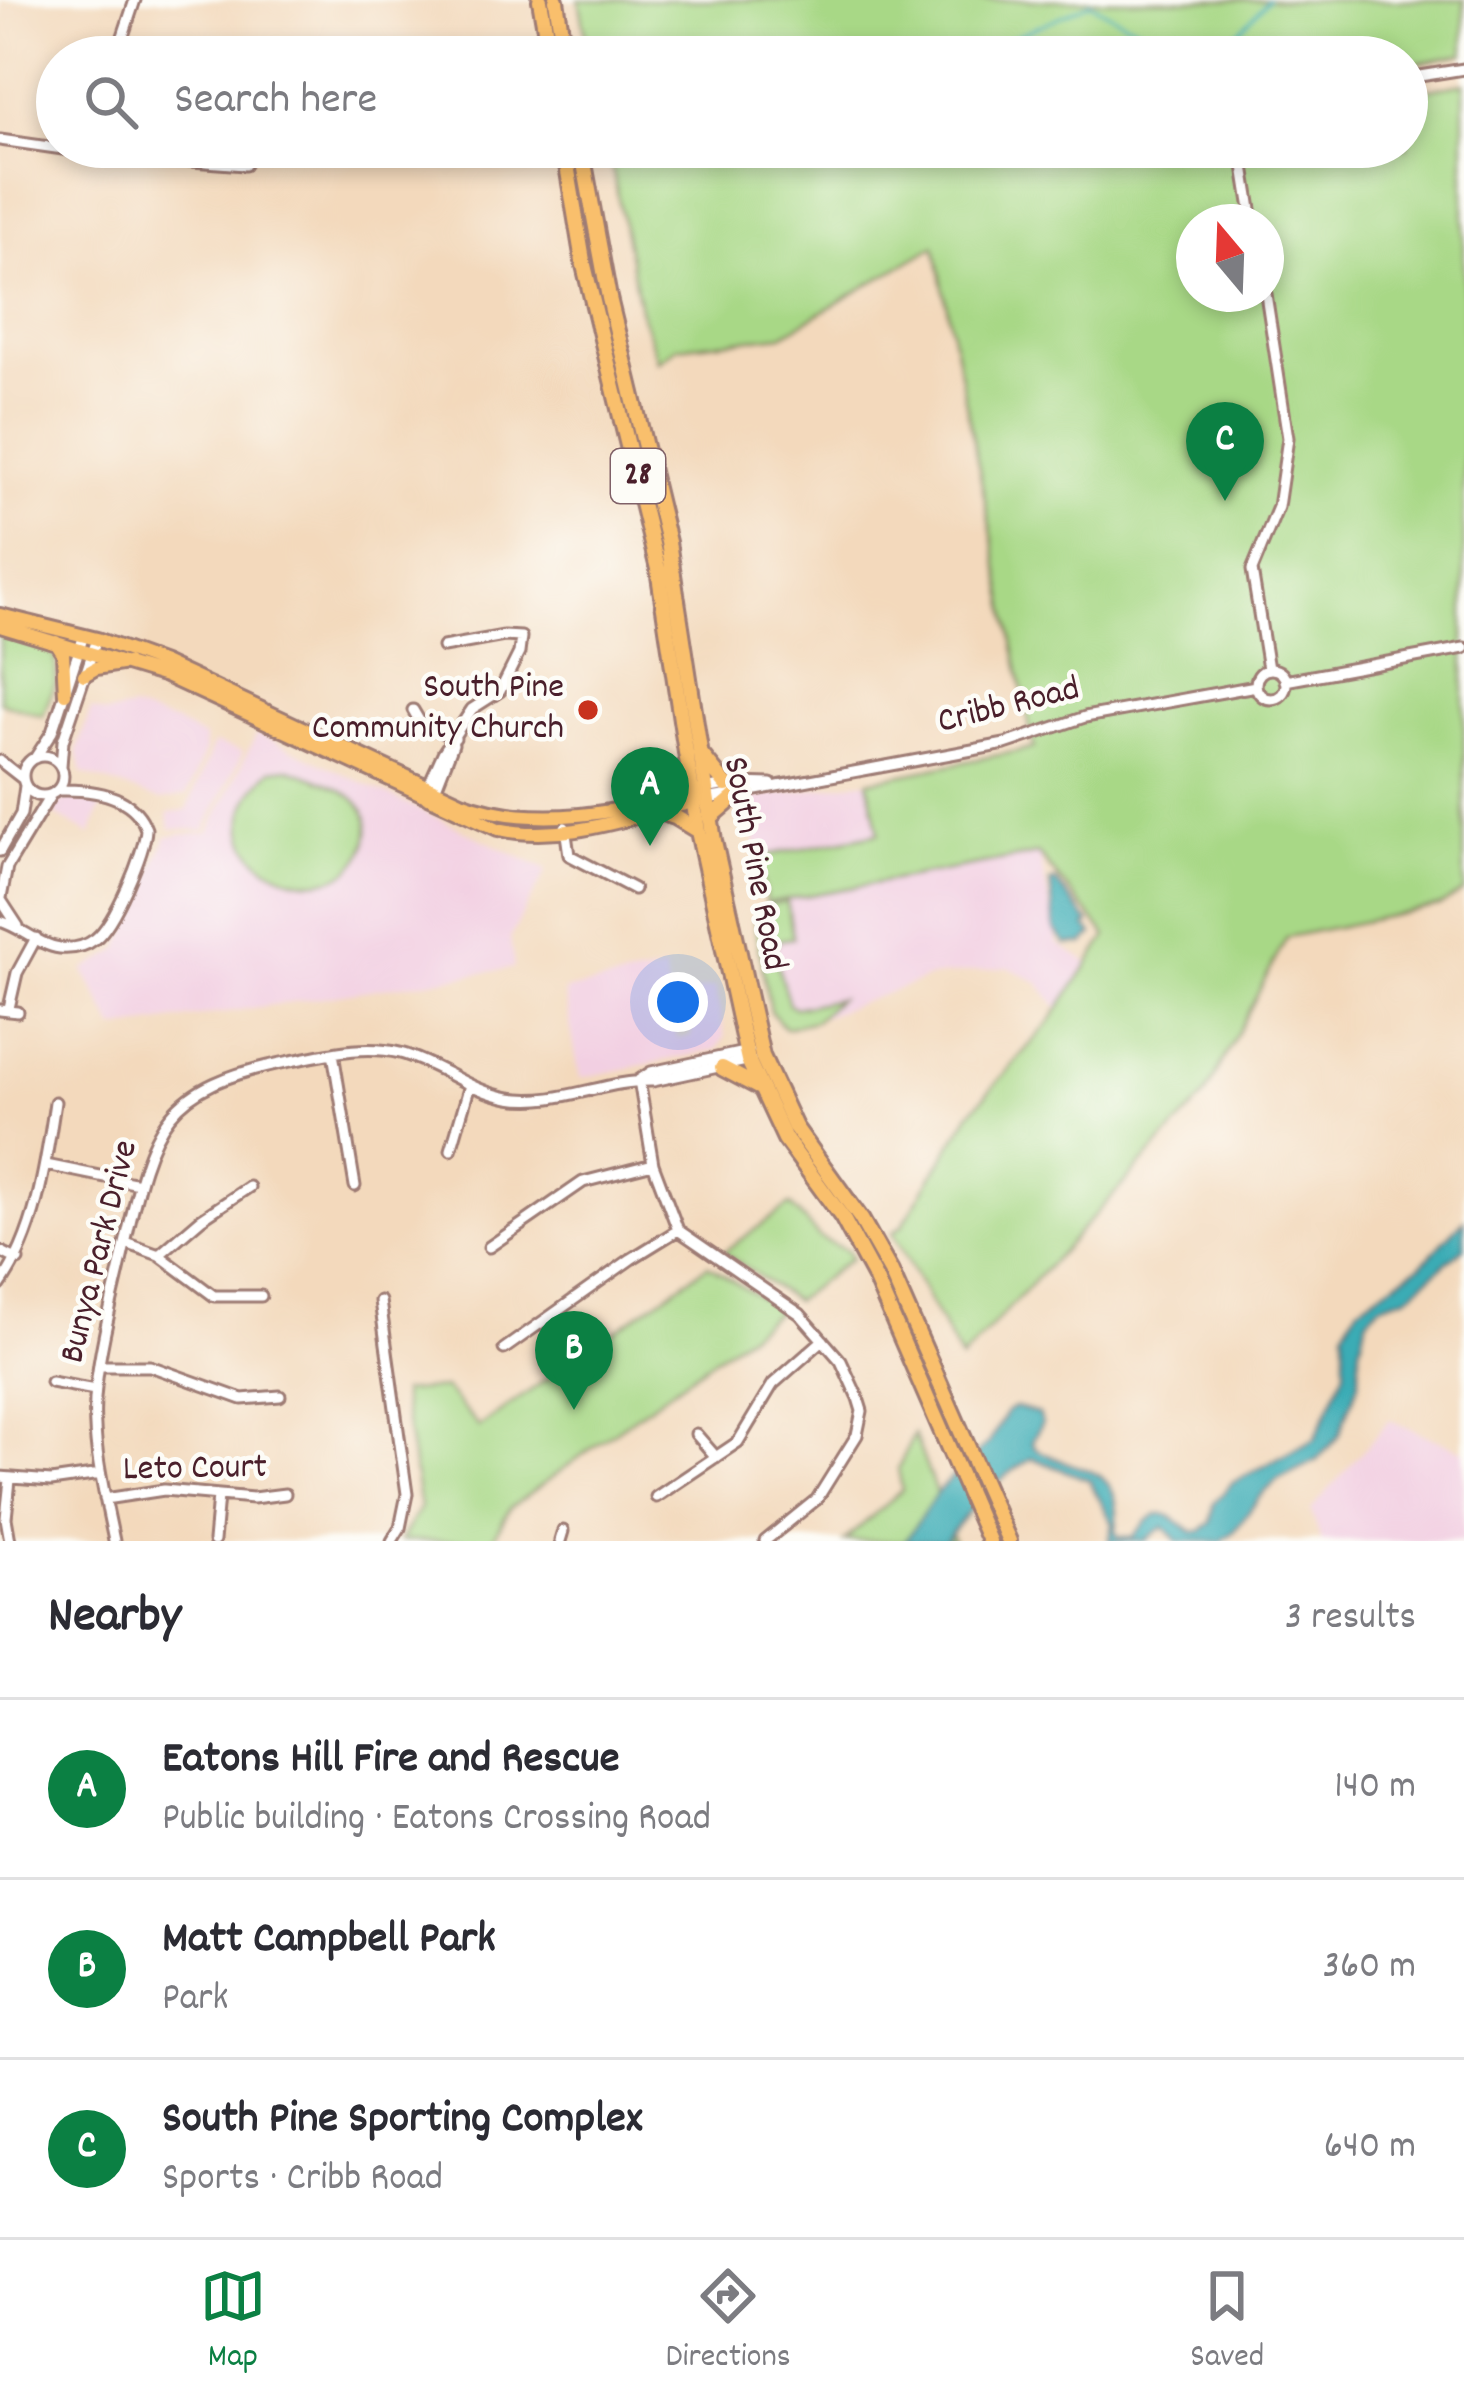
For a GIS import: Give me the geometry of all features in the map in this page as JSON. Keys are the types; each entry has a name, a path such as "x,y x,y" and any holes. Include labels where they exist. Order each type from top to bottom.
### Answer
{"highway":[{"path":"540,0 546,36"},
{"path":"556,0 562,36"},
{"name":"South Pine Road","path":"568,168 584,261 658,569 688,771 710,818 758,1088 785,1139 861,1250 989,1541"},
{"name":"South Pine Road","path":"585,168 609,298 668,542 700,753 698,831 754,1054 795,1127 877,1246 1007,1536"},
{"path":"700,753 732,789 710,818"},
{"path":"688,771 657,805 698,831"},
{"path":"722,1068 758,1088"}],"main road":[{"path":"0,615 163,663 492,813 527,818 657,805"},
{"path":"0,626 56,642 88,644 490,826 530,834 565,833 699,796"},
{"path":"56,642 63,653 65,694"},
{"path":"84,676 96,668 128,663"}],"street":[{"path":"123,36 135,0"},
{"path":"1428,75 1464,69"},
{"path":"0,140 36,144"},
{"path":"1244,168 1250,204"},
{"path":"1268,669 1252,570 1278,507 1288,438 1269,312"},
{"path":"432,788 443,753 472,709 500,691 519,653 521,637 443,647"},
{"path":"18,926 1,899 9,863 54,793 88,644"},
{"path":"0,851 22,810 32,759 48,742 88,644"},
{"path":"1285,681 1464,648"},
{"path":"1268,669 1281,673 1285,681 1280,695 1270,699 1256,686 1257,677 1268,669"},
{"name":"Cribb Road","path":"699,796 1005,744 1085,717 1256,686"},
{"path":"412,710 420,722 455,738"},
{"path":"0,761 52,758 88,790"},
{"path":"0,761 39,796 88,790 121,800 136,810 146,829 145,843 97,938 62,948 0,921"},
{"path":"565,816 569,855 634,889"},
{"path":"9,1010 17,973 36,938"},
{"name":"Bunya Park Drive","path":"113,1541 100,1474 95,1390 99,1366 139,1184 161,1126 199,1090 242,1070 363,1049 403,1054 508,1097 552,1099 722,1068 754,1054"},
{"path":"333,1053 355,1186"},
{"name":"Bunya Park Drive","path":"639,1080 651,1072 754,1054"},
{"path":"639,1080 653,1164 679,1230 779,1297 823,1340 851,1379 862,1411 861,1423 817,1498 765,1541"},
{"path":"452,1150 470,1085"},
{"path":"0,1286 19,1260 46,1166 55,1102"},
{"path":"489,1247 583,1182 653,1164"},
{"path":"46,1166 139,1184"},
{"path":"159,1256 200,1219 249,1187"},
{"path":"504,1349 679,1230"},
{"path":"126,1243 159,1256 214,1296 261,1296"},
{"path":"0,1251 19,1260"},
{"path":"380,1301 407,1494 400,1528 392,1541"},
{"path":"656,1496 738,1442 772,1384 823,1340"},
{"path":"99,1366 150,1366 242,1399 280,1396"},
{"path":"51,1382 95,1390"},
{"path":"696,1434 716,1457"},
{"path":"10,1541 5,1479 51,1481 100,1474"},
{"name":"Leto Court","path":"105,1499 164,1490 218,1496 285,1494"},
{"path":"214,1541 218,1496"}],"shaded area":[{"path":"91,709 106,714 132,709 204,738 205,751 187,795 161,800 82,773 77,750"},
{"path":"257,733 547,870 510,938 514,968 115,1029 84,970 119,950 167,836 209,832"},
{"path":"214,743 243,752 205,830 170,829 168,813 187,810"},
{"path":"868,781 880,833 759,857 746,799"},
{"path":"74,798 102,805 91,835 52,813 61,802"},
{"path":"1039,854 1058,944 1089,963 1058,1008 1038,982 1008,967 931,977 798,1026 757,925 766,903"},
{"path":"664,970 677,1039 692,1036 684,994 715,987 725,1037 716,1050 580,1078 564,991"},
{"path":"1390,1420 1464,1451 1464,1541 1321,1541 1311,1510"}],"green space":[{"path":"579,0 1464,0 1464,54 1428,61 1428,36 586,36"},
{"path":"1464,83 1464,891 1440,906 1287,937 1204,1097 961,1360 892,1233 902,1226 971,1112 1050,1022 1107,936 1038,854 766,903 759,857 879,833 868,781 1034,748 935,246 782,335 677,347 658,362 640,309 612,168 1428,168 1428,89"},
{"path":"0,633 46,647 56,658 56,681 43,716 0,702"},
{"path":"288,768 344,792 364,811 367,840 353,866 330,879 303,881 276,872 254,856 243,832 247,803 271,770"},
{"path":"787,901 793,938 779,940 773,951 789,1004 795,1008 838,999 815,1021 785,1028 770,1011 754,921 766,905"},
{"path":"790,1205 820,1238 847,1251 851,1258 795,1301 723,1252"},
{"path":"708,1265 780,1310 510,1508 492,1541 400,1541 420,1507 401,1392 444,1388 479,1427"},
{"path":"914,1434 954,1541 844,1541 902,1490 898,1469"}],"water":[{"path":"1055,881 1089,923 1086,926 1093,934 1084,944 1066,944 1055,930 1050,882"},
{"path":"1464,1220 1464,1248 1407,1296 1380,1305 1367,1319 1359,1382 1339,1436 1317,1460 1278,1480 1221,1541 1178,1541 1164,1527 1146,1541 1109,1541 1113,1524 1089,1480 1032,1458 985,1495 945,1541 905,1541 939,1490 990,1441 1007,1411 1016,1407 1038,1414 1042,1423 1032,1442 1035,1448 1106,1482 1113,1493 1119,1537 1133,1537 1161,1514 1192,1532 1201,1532 1211,1522 1214,1503 1232,1483 1315,1439 1345,1370 1344,1330 1359,1306 1421,1265"}],"waterway":[{"path":"1233,36 1268,0"},
{"path":"1016,36 1091,3 1162,36"}],"place":[{"name":"South Pine Sporting Complex","path":"1225,501"},
{"name":"South Pine Community Church","path":"588,710"},
{"name":"Eatons Hill Fire and Rescue","path":"650,846"},
{"name":"Matt Campbell Park","path":"574,1410"}]}
